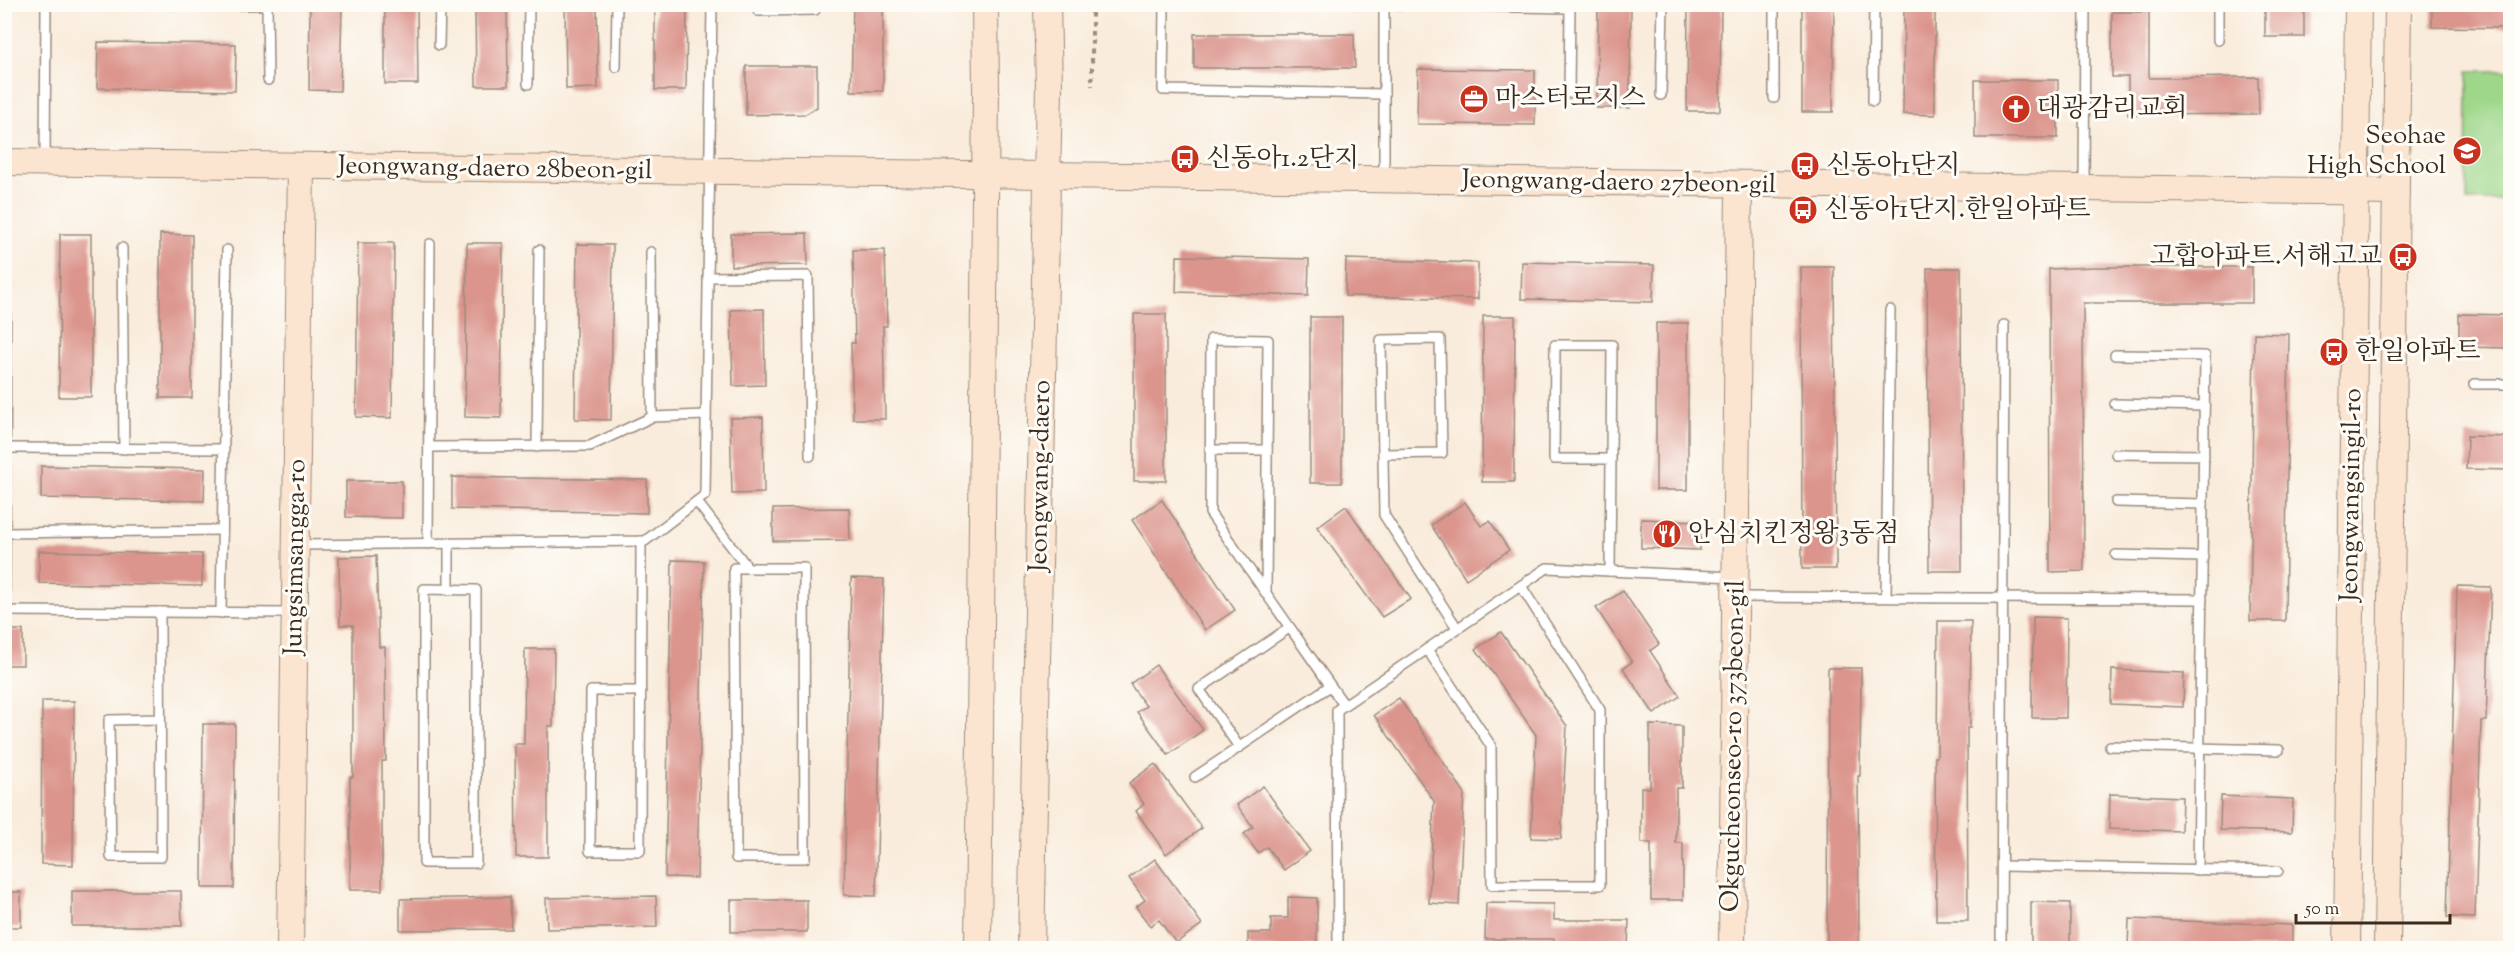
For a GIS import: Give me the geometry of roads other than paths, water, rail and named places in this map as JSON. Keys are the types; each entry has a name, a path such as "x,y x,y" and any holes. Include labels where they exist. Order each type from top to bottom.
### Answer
{"street":[{"path":"978,948 985,4"},
{"name":"Jeongwang-daero","path":"1031,948 1049,88 1047,4"},
{"name":"Jeongwangsingil-ro","path":"2347,948 2358,4"},
{"name":"Jeongwangsingil-ro","path":"2387,948 2398,4"},
{"name":"Jeongwang-daero 28beon-gil","path":"5,162 985,175"},
{"name":"Jungsimsangga-ro","path":"290,948 301,166"},
{"name":"Jeongwang-daero 27beon-gil","path":"985,175 2396,192"},
{"name":"Okgucheonseo-ro 373beon-gil","path":"1732,948 1739,184"}],"lane":[{"path":"45,163 46,4"},
{"path":"154,4 267,5 268,80"},
{"path":"439,45 440,4"},
{"path":"528,84 529,4"},
{"path":"616,67 617,4"},
{"path":"296,545 645,541 705,495 712,4"},
{"path":"758,4 758,11 815,10 815,4"},
{"path":"1164,4 1163,90 1384,94"},
{"path":"1359,4 1570,8 1569,93"},
{"path":"1661,95 1663,4"},
{"path":"1774,4 1774,98"},
{"path":"1873,101 1874,4"},
{"path":"2084,188 2085,4"},
{"path":"2218,4 2218,40"},
{"path":"1384,5 1384,180"},
{"path":"5,162 5,611 295,613"},
{"path":"428,544 430,244"},
{"path":"122,248 124,449"},
{"path":"221,613 227,250"},
{"path":"537,447 539,250"},
{"path":"651,252 652,417"},
{"path":"708,278 808,276 810,456"},
{"path":"1886,597 1890,310"},
{"path":"2001,948 2004,325"},
{"path":"1266,594 1268,340 1211,339 1210,513 1289,628 1344,705"},
{"path":"1383,454 1442,453 1440,339 1381,340 1384,515 1457,628"},
{"path":"1610,571 1611,459 1612,345 1555,345 1554,459 1611,459"},
{"path":"2115,355 2205,356 2198,870"},
{"path":"2474,384 2511,384"},
{"path":"2115,404 2204,406"},
{"path":"429,447 590,447 652,417 706,415"},
{"path":"6,448 224,449"},
{"path":"1210,450 1267,450"},
{"path":"2116,454 2204,455"},
{"path":"697,502 748,568"},
{"path":"2116,502 2203,504"},
{"path":"5,533 222,530"},
{"path":"640,541 641,691 640,851 590,851 591,691 641,691"},
{"path":"449,543 449,590"},
{"path":"2116,555 2203,557"},
{"path":"734,568 748,568 804,568 805,858 736,858 734,568"},
{"path":"1338,948 1336,710 1547,568 1610,571 1735,587 1886,597 2202,598"},
{"path":"1427,649 1491,746 1492,885 1600,885 1600,710 1521,586"},
{"path":"424,590 449,590 476,590 476,863 424,863 424,590"},
{"path":"160,612 161,857 111,857 109,720 160,719"},
{"path":"1239,747 1199,689 1289,628"},
{"path":"1195,777 1330,686"},
{"path":"2110,746 2279,750"},
{"path":"2001,866 2278,871"}],"place":[{"name":"마스터로지스","path":"1474,99"},
{"name":"대광감리교회","path":"2016,109"},
{"name":"Seohae High School","path":"2467,151"},
{"name":"신동아1.2단지","path":"1185,159"},
{"name":"신동아1단지","path":"1805,166"},
{"name":"신동아1단지.한일아파트","path":"1803,210"},
{"name":"고합아파트.서해고교","path":"2403,257"},
{"name":"한일아파트","path":"2334,352"},
{"name":"안심치킨정왕3동점","path":"1667,534"}]}
